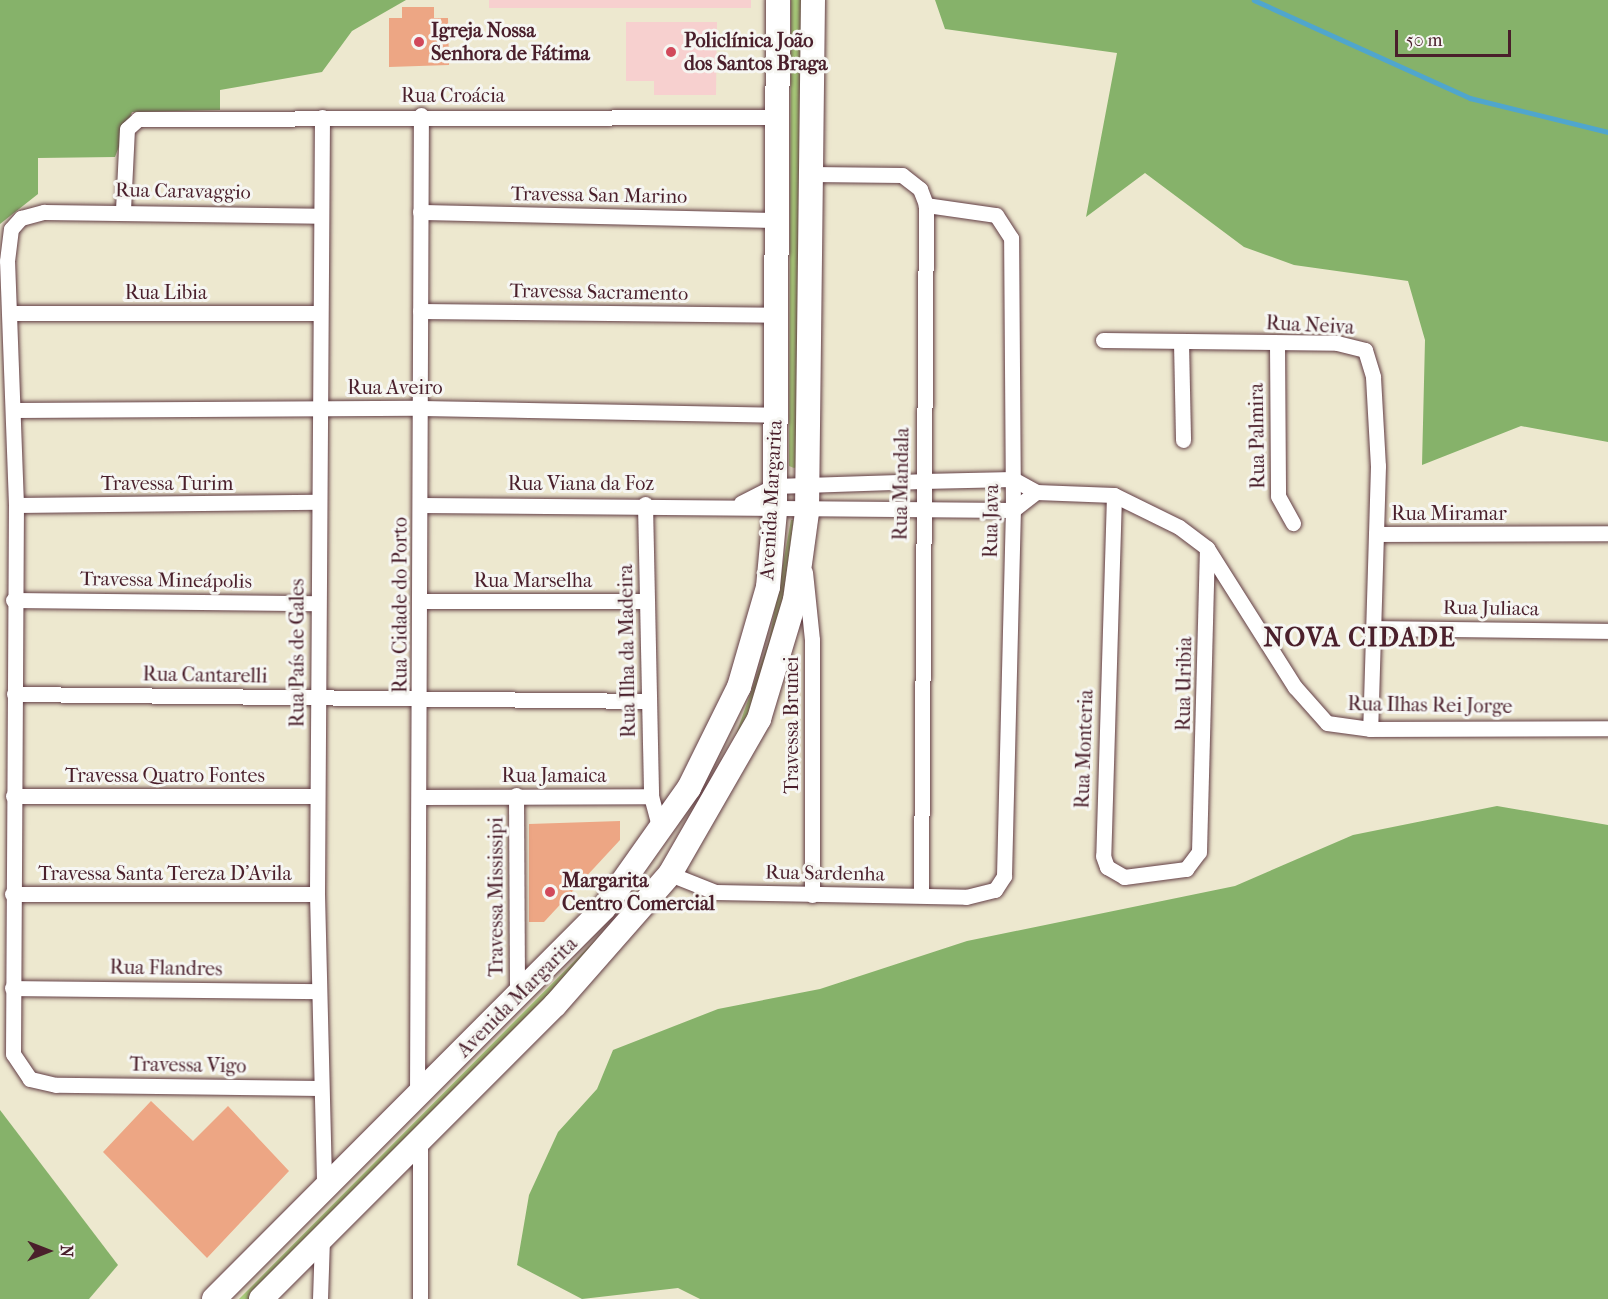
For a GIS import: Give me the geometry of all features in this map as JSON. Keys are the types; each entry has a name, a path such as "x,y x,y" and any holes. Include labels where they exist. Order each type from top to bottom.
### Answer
{"main road":[{"name":"Avenida Margarita","path":"214,1299 517,998 604,908 662,833 739,687 768,587 775,511 778,0"},
{"name":"Avenida Margarita","path":"261,1299 420,1137 555,1005 669,874 759,719 803,556 807,512 813,0"}],"street":[{"name":"Rua Croácia","path":"123,210 130,123 138,118 421,115 778,117"},
{"name":"Rua Cidade do Porto","path":"417,1095 421,115"},
{"name":"Rua País de Gales","path":"322,117 317,894 324,1189"},
{"path":"811,174 902,175 920,189 926,205"},
{"name":"Rua Java","path":"926,205 996,215 1008,227 1013,510 1004,876 985,895"},
{"name":"Rua Mandala","path":"921,894 921,481 926,205"},
{"name":"Rua Caravaggio","path":"14,694 13,600 16,505 12,312 7,261 11,229 21,218 44,212 123,210 320,216"},
{"name":"Travessa San Marino","path":"420,212 777,220"},
{"name":"Travessa Sacramento","path":"420,311 777,315"},
{"name":"Rua Libia","path":"12,312 320,313"},
{"name":"Rua Neiva","path":"1103,340 1337,343 1365,350 1374,388 1376,534"},
{"path":"1181,342 1183,440"},
{"name":"Rua Palmira","path":"1277,344 1278,496 1293,523"},
{"name":"Rua Aveiro","path":"14,410 320,407 775,415"},
{"path":"775,486 1013,479"},
{"name":"Rua Ilhas Rei Jorge","path":"1013,479 1036,492 1114,495 1179,527 1207,548 1311,709 1327,723 1370,729 1608,728"},
{"name":"Rua Viana da Foz","path":"741,503 775,486"},
{"path":"775,511 1013,510 1036,492"},
{"name":"Rua Monteria","path":"1114,495 1103,826 1107,867 1124,877 1186,870 1199,852 1203,820"},
{"name":"Travessa Turim","path":"16,505 318,502"},
{"name":"Rua Viana da Foz","path":"421,505 741,503 775,511"},
{"name":"Rua Ilha da Madeira","path":"645,504 647,701 651,796"},
{"name":"Rua Miramar","path":"1370,729 1376,534 1608,533"},
{"name":"Rua Uribia","path":"1203,820 1207,548"},
{"name":"Travessa Brunei","path":"803,556 812,640 812,895"},
{"name":"Travessa Mineápolis","path":"13,600 318,603"},
{"name":"Rua Marselha","path":"419,601 647,601"},
{"name":"Rua Juliaca","path":"1374,628 1608,631"},
{"name":"Rua Cantarelli","path":"14,694 647,701"},
{"name":"Travessa Vigo","path":"14,694 13,1054 20,1072 56,1085 320,1088"},
{"name":"Travessa Mississipi","path":"516,795 517,998"},
{"name":"Travessa Quatro Fontes","path":"13,796 317,796"},
{"path":"651,796 662,833"},
{"name":"Rua Jamaica","path":"418,797 651,796"},
{"name":"Rua Sardenha","path":"669,874 702,890 812,895 985,895"},
{"name":"Travessa Santa Tereza D'Avila","path":"12,894 317,894"},
{"name":"Rua Flandres","path":"12,988 319,991"},
{"path":"420,1137 420,1299"},
{"path":"320,1299 322,1239"}],"shaded area":[{"path":"489,0 751,0 751,8 489,8"},
{"name":"Policlínica João dos Santos Braga","path":"626,22 717,22 716,95 654,95 654,81 626,81"}],"green space":[{"path":"0,0 406,0 352,31 322,72 220,90 220,110 132,112 115,157 38,158 38,194 0,224"},
{"path":"791,0 805,0 800,466 794,468 789,466"},
{"path":"935,0 1608,0 1608,442 1521,426 1422,465 1425,340 1408,281 1294,265 1244,247 1145,173 1086,217 1117,53 945,29"},
{"path":"791,520 800,520 769,684 692,851 261,1299 239,1299 652,883 734,740 769,641"},
{"path":"1497,806 1608,825 1608,1299 700,1299 678,1288 582,1299 517,1265 529,1195 558,1132 597,1089 613,1050 718,1009 820,989 967,941 1235,886 1353,835"},
{"path":"0,1110 118,1265 89,1299 0,1299"}],"building":[{"name":"Igreja Nossa Senhora de Fátima","path":"402,7 434,7 434,18 448,18 449,65 389,67 389,18 402,18"},
{"name":"Margarita Centro Comercial","path":"620,821 620,840 544,922 529,922 529,824"},
{"path":"151,1101 193,1141 228,1106 289,1171 207,1258 103,1152"}],"waterway":[{"path":"1254,0 1470,98 1608,132"}],"place":[{"name":"Igreja Nossa Senhora de Fátima","path":"419,42"},
{"name":"Policlínica João dos Santos Braga","path":"671,52"},
{"name":"Margarita Centro Comercial","path":"550,892"}],"district":[{"name":"NOVA CIDADE","path":"1360,638"}]}
